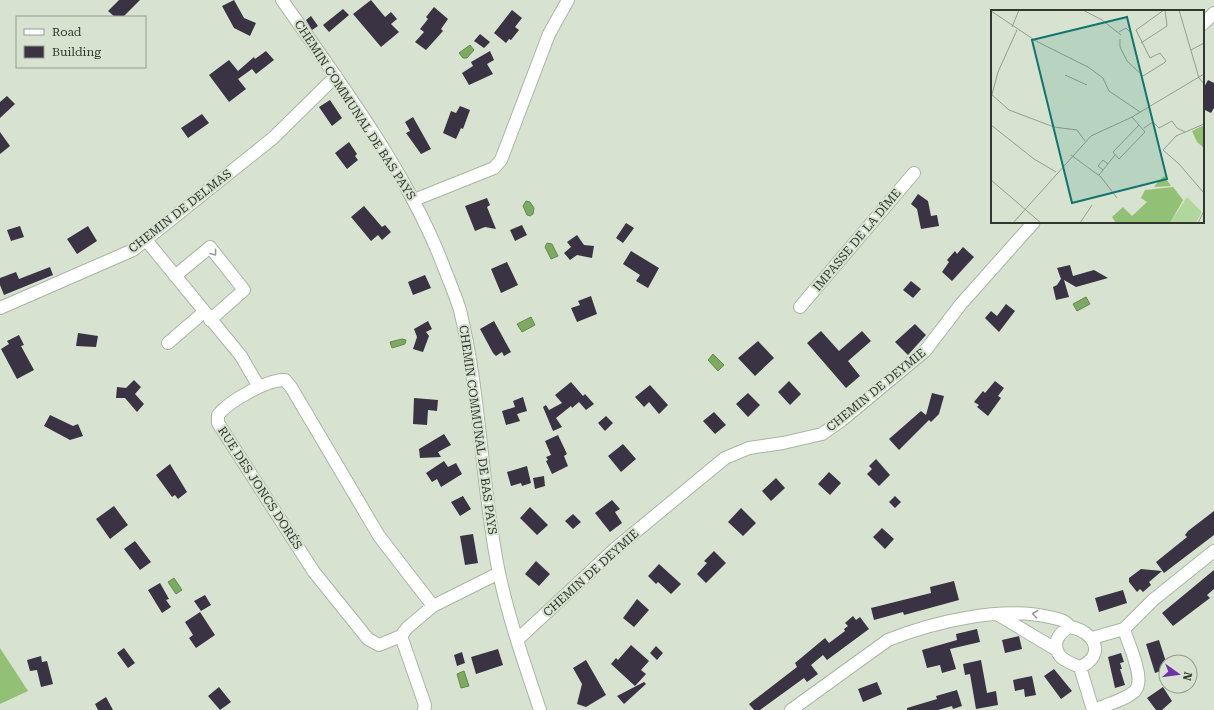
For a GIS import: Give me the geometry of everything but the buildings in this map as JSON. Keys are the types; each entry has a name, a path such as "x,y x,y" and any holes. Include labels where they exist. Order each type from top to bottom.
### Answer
{"street":[{"name":"CHEMIN COMMUNAL DE BAS PAYS","path":"282,0 336,76 410,192 437,249 460,309 474,390 484,478 499,573 517,640 540,710"},
{"path":"414,200 494,168 501,160 549,34 568,0"},
{"path":"1204,23 1214,14"},
{"name":"CHEMIN DE DELMAS","path":"0,308 133,250 273,138 336,76"},
{"name":"IMPASSE DE LA DÎME","path":"800,308 914,173"},
{"name":"CHEMIN DE DEYMIE","path":"517,640 616,548 725,458 749,448 783,443 822,434 842,420 925,351 961,304 1033,223"},
{"path":"146,240 241,356 259,387"},
{"path":"168,343 244,290 210,247 175,276"},
{"name":"RUE DES JONCS DORÉS","path":"433,606 379,536 286,380 278,379 259,387 225,407 218,415 218,423 314,572 368,639 379,644 401,636 407,628 433,606 499,573"},
{"path":"1092,638 1124,629 1154,600 1214,551"},
{"path":"791,710 888,640 900,635 965,618 1012,613 1037,614 1064,620 1070,627"},
{"path":"997,614 1057,650"},
{"path":"1070,627 1078,628 1092,638 1095,647 1094,656 1088,663 1080,666 1067,662 1060,656 1057,650 1057,638 1062,631 1070,627"},
{"path":"1080,666 1093,710 1135,691 1140,685 1140,676 1124,629"},
{"path":"401,636 425,705 424,710"}],"shaded area":[{"path":"470,45 474,50 467,58 463,58 459,53"},
{"path":"526,201 530,202 534,208 533,214 530,216 527,215 523,206"},
{"path":"547,243 552,244 558,256 551,259 545,247"},
{"path":"1086,297 1090,304 1077,311 1073,304"},
{"path":"531,317 535,325 522,332 517,324"},
{"path":"402,339 406,340 405,344 392,348 390,342"},
{"path":"713,354 724,365 718,371 708,360"},
{"path":"174,578 182,590 176,594 168,582"},
{"path":"0,648 28,691 0,704"},
{"path":"464,671 469,686 461,688 457,674"}]}
